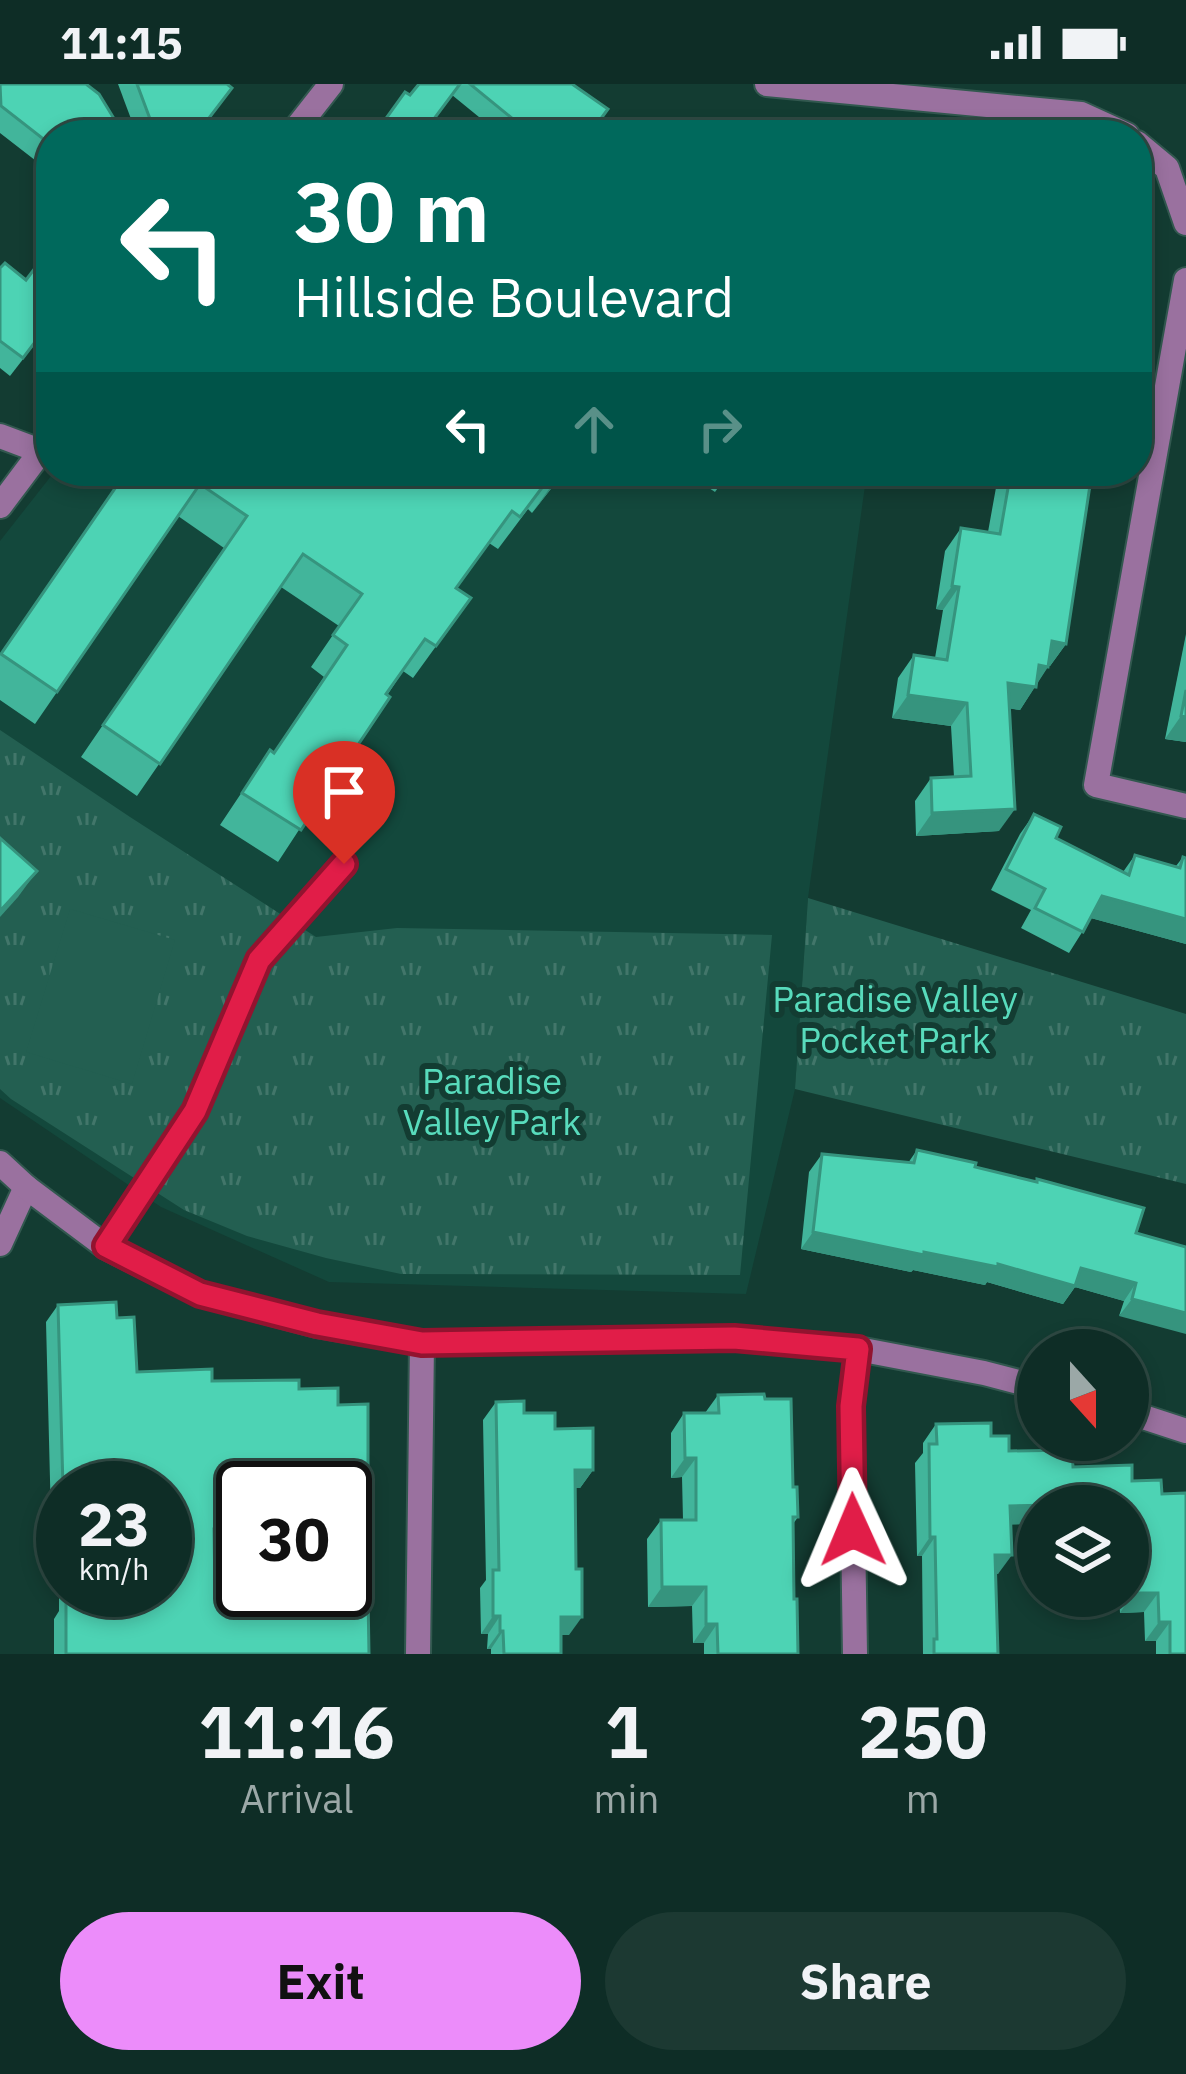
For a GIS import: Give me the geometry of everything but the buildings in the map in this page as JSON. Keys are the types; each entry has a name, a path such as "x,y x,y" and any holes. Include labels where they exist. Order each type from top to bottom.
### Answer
{"street":[{"path":"303,120 331,84"},
{"path":"766,84 1081,114 1094,120"},
{"path":"1152,156 1167,168 1186,223"},
{"path":"1186,280 1180,360 1096,785 1186,806"},
{"path":"0,436 36,443"},
{"path":"0,506 36,458"},
{"path":"0,1163 106,1246 200,1294 317,1324 422,1343 734,1338 858,1349 1017,1382"},
{"path":"0,1244 26,1187"},
{"path":"418,1654 422,1343"},
{"path":"855,1654 851,1406 858,1349"},
{"path":"1149,1419 1186,1432"}],"lane":[{"path":"106,1246 195,1111 259,960 344,864"}],"shaded area":[{"path":"43,486 865,486 808,898 795,1089 746,1294 329,1282 161,1207 0,1098 0,541"}],"green space":[{"name":"Paradise Valley Park","path":"0,730 316,937 397,928 772,935 740,1275 401,1274 326,1258 247,1236 184,1210 11,1099 0,1089"},
{"name":"Paradise Valley Pocket Park","path":"808,898 1186,1014 1186,1184 795,1089"},
{"path":"70,909 175,940 132,1084 26,1052"}],"route":[{"path":"344,864 259,960 195,1111 106,1246 200,1294 317,1324 422,1343 734,1338 858,1349 851,1406 853,1530"}]}
